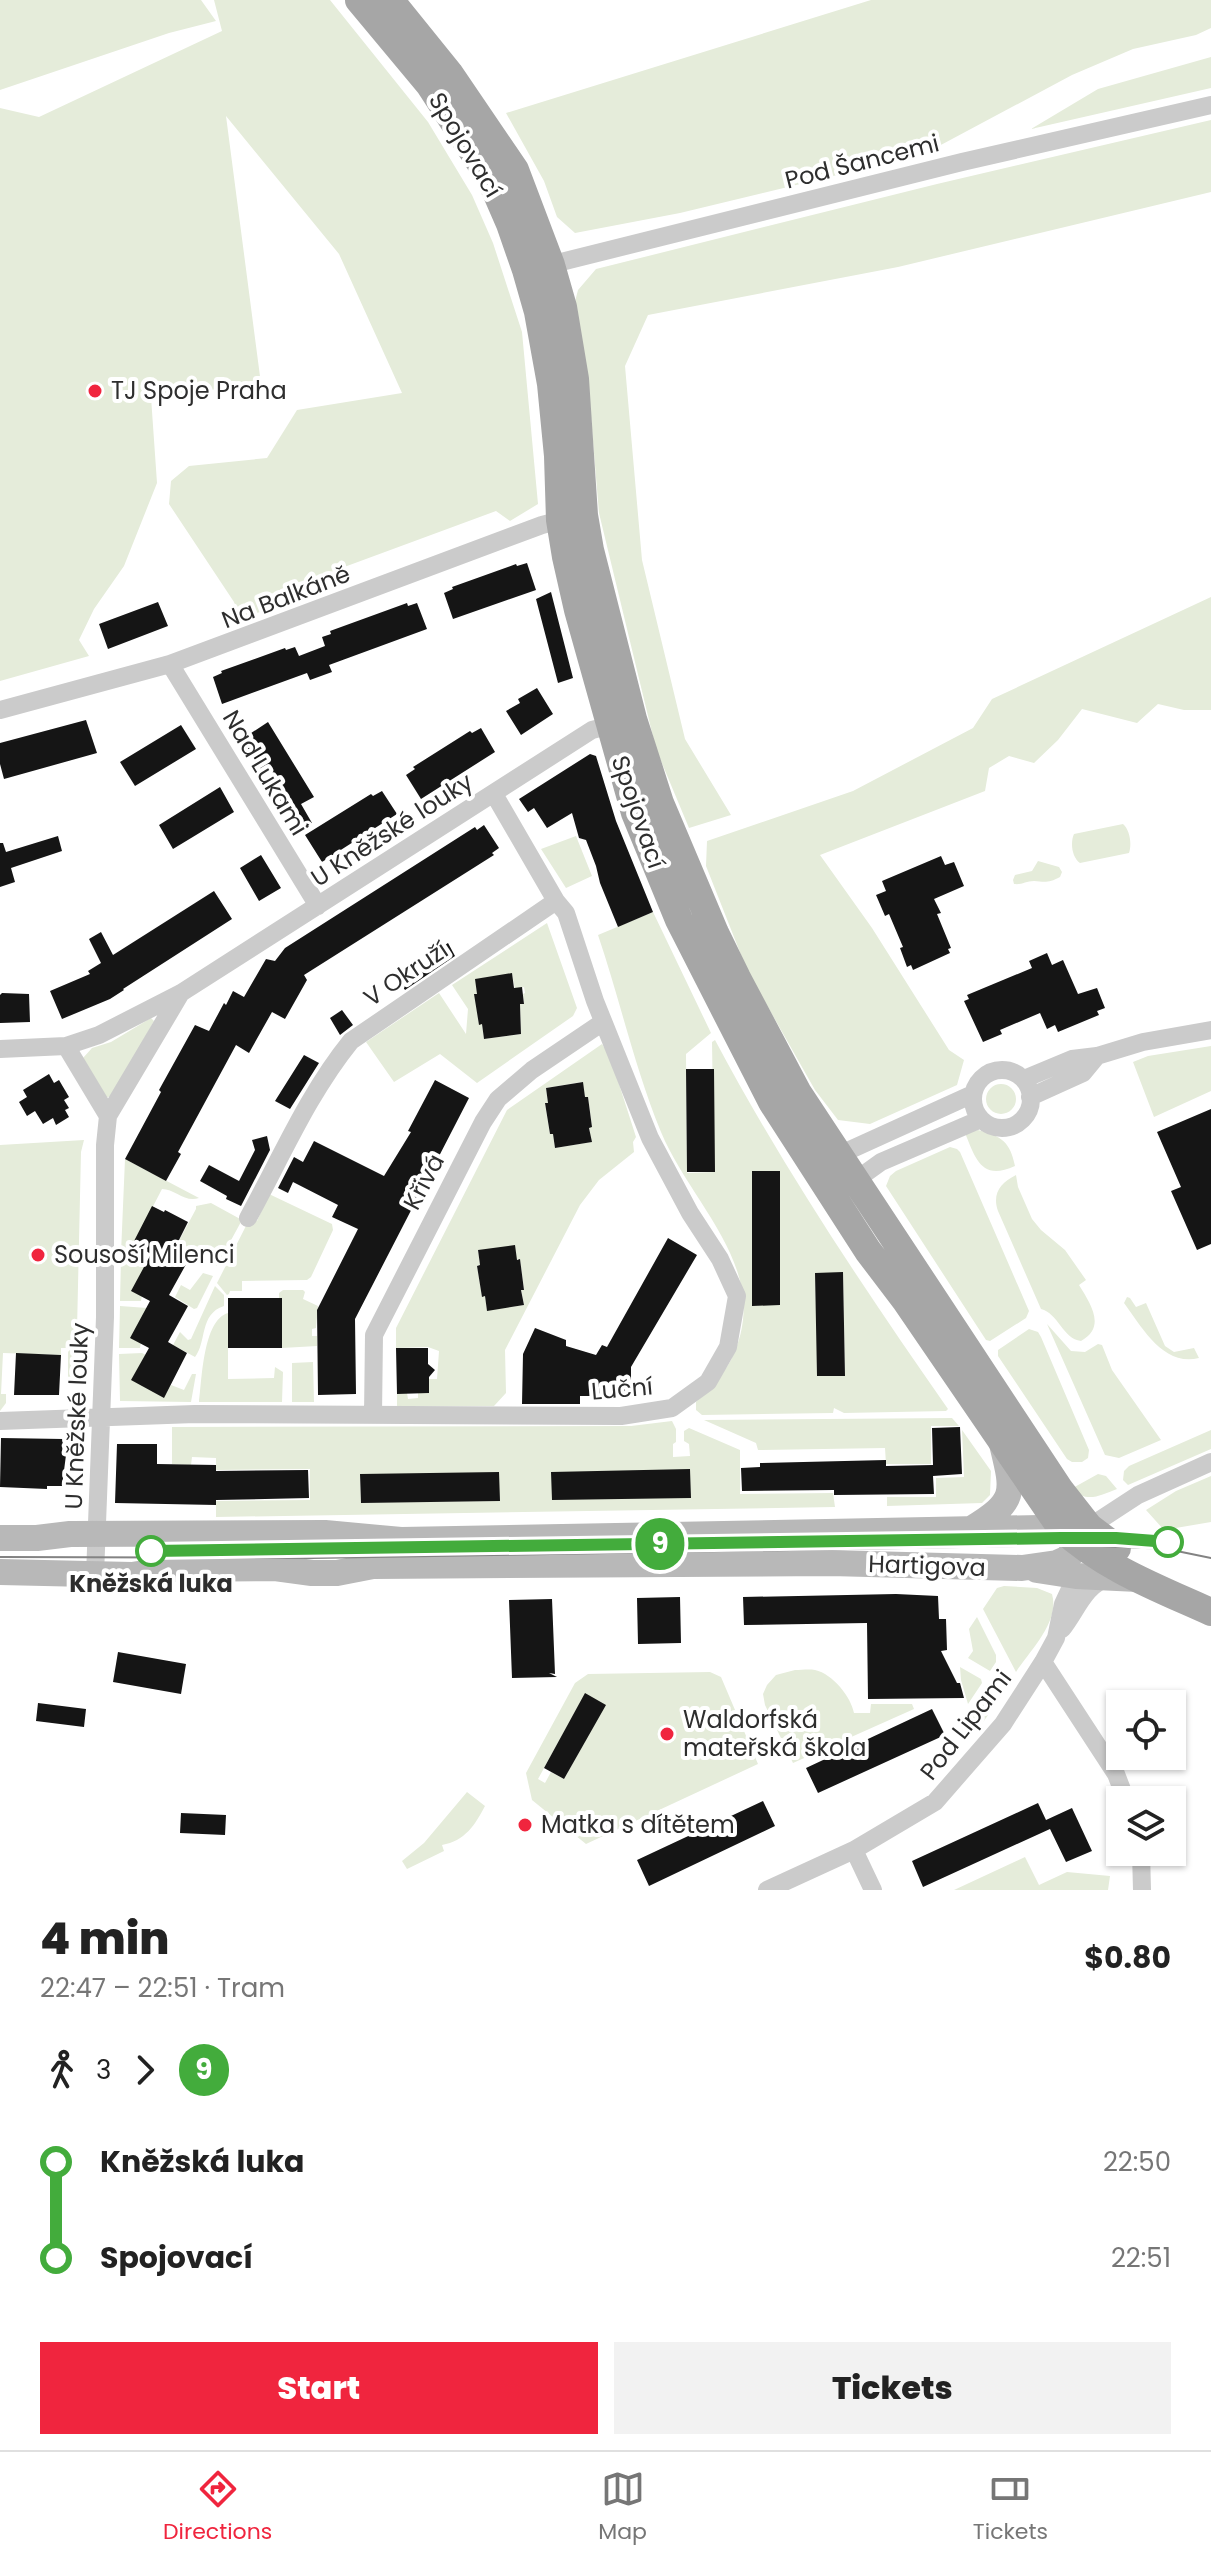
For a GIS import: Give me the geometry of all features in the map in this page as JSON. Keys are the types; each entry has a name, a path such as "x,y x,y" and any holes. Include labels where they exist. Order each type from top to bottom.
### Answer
{"main road":[{"name":"Spojovací","path":"359,0 429,84 490,178 510,224 539,268"},
{"name":"Spojovací","path":"390,0 449,73 515,170 539,268 538,312 551,384 558,456 572,518 566,557 578,610 621,722 660,803 731,967 798,1093 1060,1490 1080,1546"},
{"name":"Spojovací","path":"621,722 635,813 679,920 772,1102 868,1251 1080,1546"},
{"path":"971,1529 998,1512 1009,1496 1010,1476 1001,1438"},
{"name":"Hartigova","path":"0,1538 96,1533 325,1533 401,1540 971,1529 1080,1546"},
{"name":"Hartigova","path":"0,1572 132,1575 169,1569 275,1568 337,1573 373,1566 754,1563 1022,1568 1057,1563 1080,1546"},
{"path":"1080,1546 1125,1578 1211,1612"},
{"path":"1080,1546 1132,1557 1211,1593"}],"street":[{"name":"Pod Šancemi","path":"539,268 962,162 1211,105"},
{"name":"Na Balkáně","path":"0,710 170,664 572,518"},
{"name":"Nad Lukami","path":"170,664 318,906"},
{"name":"U Kněžské louky","path":"0,1049 66,1046 99,1035 181,993 592,730 621,722"},
{"path":"494,794 556,901"},
{"name":"Luční","path":"0,1421 195,1414 621,1416 672,1408 708,1382 728,1347 737,1296 720,1259 690,1213 650,1138 603,1022 566,913 556,901"},
{"name":"V Okruží","path":"248,1218 312,1099 351,1041 556,901"},
{"name":"U Kněžské louky","path":"95,1575 105,1317 105,1145 108,1116 181,993"},
{"name":"Křivá","path":"373,1415 374,1335 483,1122 498,1099 603,1022"},
{"path":"1027,1088 1083,1073 1097,1056 1143,1042 1211,1030"},
{"path":"66,1046 108,1116"},
{"path":"1003,1069 1016,1073 1027,1088 1028,1113 1015,1124 1003,1128 991,1126 981,1119 974,1108 973,1094 978,1081 990,1072 1003,1069"},
{"path":"826,1185 841,1154 973,1094"},
{"path":"826,1185 856,1180 881,1162 981,1119"},
{"path":"1080,1546 1138,1495 1211,1462"},
{"name":"Pod Lipami","path":"1056,1638 1080,1546"},
{"name":"Pod Lipami","path":"767,1890 854,1850 935,1802 1003,1724 1090,1590 1100,1580 1125,1578"},
{"path":"1043,1662 1116,1774 1121,1786"},
{"path":"854,1850 873,1890"},
{"path":"1141,1866 1142,1890"}],"green space":[{"path":"0,0 201,0 216,21 169,33 0,90"},
{"path":"214,0 330,0 428,122 472,195 493,243 522,332 538,504 510,521 496,511 263,597 260,612 238,619 234,602 169,504 171,481 189,466 267,458 297,410 402,393 339,254 226,116 261,384 151,397 157,483 124,566 94,609 79,640 89,656 0,681 0,108 39,117 222,31"},
{"path":"871,0 1211,0 1211,28 1196,35 1133,49 1072,75 924,154 680,213 575,233 557,217 544,181 506,113"},
{"path":"1211,57 1211,88 1031,129 1098,89"},
{"path":"1211,120 1211,192 898,267 648,315 625,366 642,560 685,739 731,815 689,828 656,749 599,513 589,393 572,313 578,290 596,269"},
{"path":"1211,597 1211,710 1184,710 1158,704 1137,723 1082,709 1058,740 1034,763 1009,756 989,768 985,791 820,855 872,928 949,1050 964,1060 957,1085 870,1124 838,1120 815,1090 747,970 706,866 707,841 853,791 973,728 992,699"},
{"path":"1123,824 1130,837 1129,853 1080,863 1077,860 1072,850 1074,834"},
{"path":"576,836 592,876 566,888 541,849"},
{"path":"1038,861 1059,867 1062,872 1060,877 1047,882 1014,884 1015,875 1032,871"},
{"path":"653,912 711,1033 686,1054 687,1173 714,1172 712,1042 715,1040 797,1182 948,1409 946,1411 844,1413 834,1408 833,1413 702,1415 696,1410 696,1402 731,1360 742,1328 743,1297 724,1241 661,1132 643,1084 598,935","holes":["752,1172 780,1172 779,1305 752,1305","843,1273 845,1375 818,1376 815,1274"]},
{"path":"547,923 577,1008 573,1016 477,1083 440,1054 394,1082 366,1042 439,993 466,1034 468,1009 452,985","holes":["512,974 515,989 524,987 525,993 524,1003 520,1004 521,1034 484,1039 475,995 476,979"]},
{"path":"151,1018 154,1021 113,1095 106,1098 83,1058 92,1048 111,1042"},
{"path":"602,1044 610,1056 636,1137 634,1152 599,1180 580,1205 505,1350 506,1393 494,1406 397,1406 397,1394 407,1393 408,1399 418,1398 418,1393 429,1393 429,1379 437,1379 439,1351 428,1347 396,1348 396,1328 507,1110","holes":["582,1082 585,1097 588,1097 591,1142 555,1148 545,1104 548,1103 546,1088","478,1250 520,1260 524,1305 487,1310 477,1266 480,1265"]},
{"path":"1211,1046 1211,1091 1154,1117 1133,1062 1148,1056"},
{"path":"1001,1084 1007,1085 1015,1093 1015,1105 1007,1113 1001,1114 995,1113 987,1105 986,1099 987,1093 995,1085"},
{"path":"978,1130 1004,1141 1015,1166 995,1171 982,1165 965,1133"},
{"path":"84,1140 81,1152 76,1375 68,1382 68,1352 71,1348 61,1348 61,1355 3,1353 1,1394 6,1394 6,1403 0,1411 0,1145"},
{"path":"950,1147 960,1152 1029,1311 1026,1318 990,1341 986,1340 886,1186 896,1171"},
{"path":"125,1159 199,1198 189,1199 162,1189 134,1243 146,1250 144,1253 121,1253"},
{"path":"1016,1175 1032,1219 1065,1250 1086,1280 1079,1285 1095,1322 1089,1335 1081,1341 1070,1336 1052,1315 1041,1309 998,1211 996,1199 999,1190"},
{"path":"269,1194 332,1224 333,1230 307,1280 242,1281 242,1291 230,1291 227,1295 217,1283 250,1218 257,1221"},
{"path":"211,1203 242,1220 217,1266 174,1250 196,1206"},
{"path":"121,1259 148,1260 141,1301 120,1301"},
{"path":"203,1273 213,1276 194,1309 175,1297 181,1285 190,1290"},
{"path":"215,1286 224,1295 224,1306 216,1310 207,1322 195,1357 173,1345 180,1332 188,1340 191,1339"},
{"path":"283,1290 303,1290 303,1299 318,1306 316,1328 312,1329 312,1336 317,1336 317,1346 282,1348 282,1298 279,1298 279,1293"},
{"path":"1127,1297 1136,1307 1146,1303 1165,1346 1174,1352 1194,1348 1199,1358 1175,1357 1164,1351 1124,1303"},
{"path":"120,1306 147,1308 140,1348 119,1348"},
{"path":"228,1313 228,1379 274,1378 275,1367 283,1372 282,1402 199,1402 209,1338 213,1327"},
{"path":"1047,1324 1071,1351 1085,1352 1098,1344 1102,1345 1112,1370 1161,1440 1119,1458 1105,1455"},
{"path":"1029,1329 1038,1332 1041,1337 1089,1450 1088,1458 1082,1462 1067,1459 998,1356 998,1350"},
{"path":"119,1354 146,1355 164,1397 171,1385 184,1390 192,1374 196,1374 191,1402 120,1401"},
{"path":"313,1362 314,1402 292,1402 292,1363"},
{"path":"952,1418 959,1426 931,1426 931,1464 886,1464 885,1448 758,1450 756,1443 704,1420"},
{"path":"672,1421 676,1429 673,1457 690,1456 689,1444 684,1441 684,1431 689,1428 740,1450 740,1494 833,1493 835,1507 216,1517 216,1501 310,1500 310,1469 216,1470 216,1458 192,1457 191,1465 172,1464 172,1427 631,1426","holes":["499,1473 499,1501 361,1502 360,1475"]},
{"path":"962,1430 991,1471 990,1495 982,1503 887,1506 887,1497 936,1497 936,1478 964,1477"},
{"path":"1211,1430 1211,1449 1128,1485 1123,1480 1124,1471 1129,1466"},
{"path":"1098,1474 1106,1476 1117,1489 1088,1497 1071,1489"},
{"path":"1211,1476 1211,1522 1164,1530 1146,1510 1176,1491"},
{"path":"997,1588 1037,1588 1052,1594 1052,1615 1048,1625 1016,1672 983,1609"},
{"path":"977,1617 996,1655 996,1662 990,1671 968,1658 973,1651 969,1629"},
{"path":"960,1667 981,1679 982,1683 968,1704 961,1680"},
{"path":"795,1670 815,1670 828,1676 845,1693 854,1713 870,1713 871,1704 912,1704 914,1709 793,1763 765,1705 763,1694 776,1675"},
{"name":"Waldorfská mateřská škola","path":"710,1672 721,1677 758,1764 586,1844 532,1800 526,1773 575,1683 588,1674","holes":["585,1694 605,1705 564,1779 551,1772 545,1783 538,1779"]},
{"path":"989,1687 1002,1695 979,1728 967,1719"},
{"path":"467,1792 485,1806 473,1826 457,1840 442,1845 444,1851 407,1869 402,1861 424,1843"},
{"path":"1025,1857 1039,1885 1067,1872 1110,1876 1108,1890 954,1890"}],"building":[{"path":"527,563 536,590 453,619 444,593 452,587 516,564"},
{"path":"551,592 573,678 558,683 536,599"},
{"path":"158,602 168,626 108,649 99,624"},
{"path":"407,603 408,606 417,603 427,629 329,665 332,672 310,680 307,673 222,704 213,677 221,671 285,648 295,647 299,656 325,646 322,637 331,634 330,631"},
{"path":"537,688 553,714 521,735 506,711 520,703 518,699"},
{"path":"86,720 97,753 4,779 0,743"},
{"path":"268,722 314,797 301,804 312,823 299,831 242,739"},
{"path":"181,725 196,749 135,786 120,762"},
{"path":"481,728 495,752 421,799 406,775 415,769 413,767 470,731 472,733"},
{"path":"590,754 596,756 616,821 653,912 618,927 586,840 579,838 572,813 547,828 534,808 528,812 519,799"},
{"path":"220,787 234,812 173,849 159,825"},
{"path":"382,791 397,814 322,862 305,835 371,794 373,796"},
{"path":"484,825 499,848 492,853 494,855 304,975 307,980 285,1019 272,1012 249,1053 236,1045 178,1152 181,1154 166,1181 125,1159 195,1025 209,1031 233,991 244,997 266,959 275,961 285,948 475,827 477,830"},
{"path":"58,836 62,851 11,868 15,882 0,887 0,843 3,843 6,852"},
{"path":"261,855 281,888 259,901 240,868"},
{"path":"941,856 945,865 954,862 964,886 934,899 941,913 937,914 951,948 948,949 950,953 913,970 911,965 907,967 900,948 903,947 889,914 885,916 876,895 886,891 882,881"},
{"path":"214,891 232,919 110,999 62,1019 50,991 90,974 88,971 101,963 89,939 101,932 113,955"},
{"path":"448,943 455,956 405,990 396,977"},
{"path":"1047,953 1052,965 1063,960 1078,994 1097,988 1105,1008 1097,1011 1099,1015 1058,1032 1055,1025 1047,1029 1040,1013 1000,1030 1002,1034 983,1042 964,1001 969,999 967,995 1032,968 1029,961"},
{"path":"512,973 514,988 522,987 521,1034 484,1039 474,994 477,994 475,979"},
{"path":"2,993 29,994 30,1022 0,1023"},
{"path":"342,1010 353,1025 340,1035 330,1018"},
{"path":"304,1055 319,1063 290,1109 275,1101"},
{"path":"686,1069 714,1069 715,1172 687,1172"},
{"path":"49,1074 54,1083 59,1080 69,1097 64,1100 69,1108 65,1110 69,1117 56,1125 53,1118 43,1124 35,1111 27,1116 19,1102 27,1097 23,1090"},
{"path":"435,1080 469,1098 355,1319 356,1394 318,1395 317,1310 358,1229 332,1217 338,1205 293,1182 288,1193 278,1188 294,1157 303,1162 314,1141 384,1176 411,1132 408,1131"},
{"path":"583,1082 585,1097 588,1097 592,1142 555,1148 545,1103 548,1103 546,1088"},
{"path":"1211,1109 1211,1244 1197,1250 1171,1191 1181,1187 1157,1132"},
{"path":"267,1136 270,1150 241,1206 200,1181 209,1165 239,1181 255,1150 252,1140"},
{"path":"752,1171 780,1171 780,1305 752,1306"},
{"path":"152,1206 188,1222 174,1250 189,1259 169,1295 188,1306 168,1342 187,1353 164,1398 131,1380 149,1348 130,1338 150,1301 131,1291 151,1254 133,1243"},
{"path":"668,1238 697,1255 631,1367 631,1393 580,1396 580,1404 522,1404 523,1354 535,1328 566,1340 566,1346 596,1355 602,1345 607,1347"},
{"path":"515,1245 517,1260 520,1259 524,1305 487,1311 477,1266 480,1265 478,1250"},
{"path":"843,1272 845,1376 817,1376 815,1273"},
{"path":"228,1298 282,1298 282,1348 228,1348"},
{"path":"396,1348 428,1348 428,1364 435,1370 429,1377 429,1393 397,1394"},
{"path":"16,1353 61,1355 59,1395 14,1395"},
{"path":"960,1427 962,1474 933,1476 934,1494 834,1495 834,1490 742,1491 741,1468 760,1467 760,1463 886,1460 886,1466 933,1465 932,1428"},
{"path":"1,1438 63,1439 62,1455 66,1455 62,1486 47,1486 47,1489 0,1487"},
{"path":"117,1444 157,1444 157,1464 216,1465 216,1471 308,1470 309,1498 216,1500 216,1505 115,1503"},
{"path":"690,1469 691,1498 552,1500 551,1472"},
{"path":"499,1472 500,1501 361,1503 360,1474"},
{"path":"938,1596 939,1619 946,1619 947,1650 941,1651 957,1683 960,1683 964,1698 868,1699 867,1623 744,1625 743,1597"},
{"path":"680,1597 681,1643 638,1644 637,1598"},
{"path":"552,1599 555,1674 549,1673 557,1677 512,1678 509,1600"},
{"path":"118,1652 186,1664 181,1694 113,1682"},
{"path":"585,1693 606,1705 564,1779 544,1768"},
{"path":"38,1703 86,1709 84,1727 36,1721"},
{"path":"932,1709 945,1735 818,1793 806,1768"},
{"path":"763,1801 775,1826 649,1886 637,1860"},
{"path":"1038,1803 1046,1820 1072,1808 1092,1851 1066,1862 1050,1829 923,1887 912,1861"},
{"path":"181,1813 226,1815 225,1835 180,1833"}],"tram line":[{"name":"9","path":"151,1551 1061,1538 1168,1542"},
{"path":"0,1557 312,1558 1080,1545 1167,1549 1211,1558"}],"place":[{"name":"TJ Spoje Praha","path":"95,391"},
{"name":"Sousoší Milenci","path":"38,1255"},
{"name":"Kněžská luka","path":"151,1551"},
{"name":"Waldorfská mateřská škola","path":"667,1734"},
{"name":"Matka s dítětem","path":"525,1825"}]}
